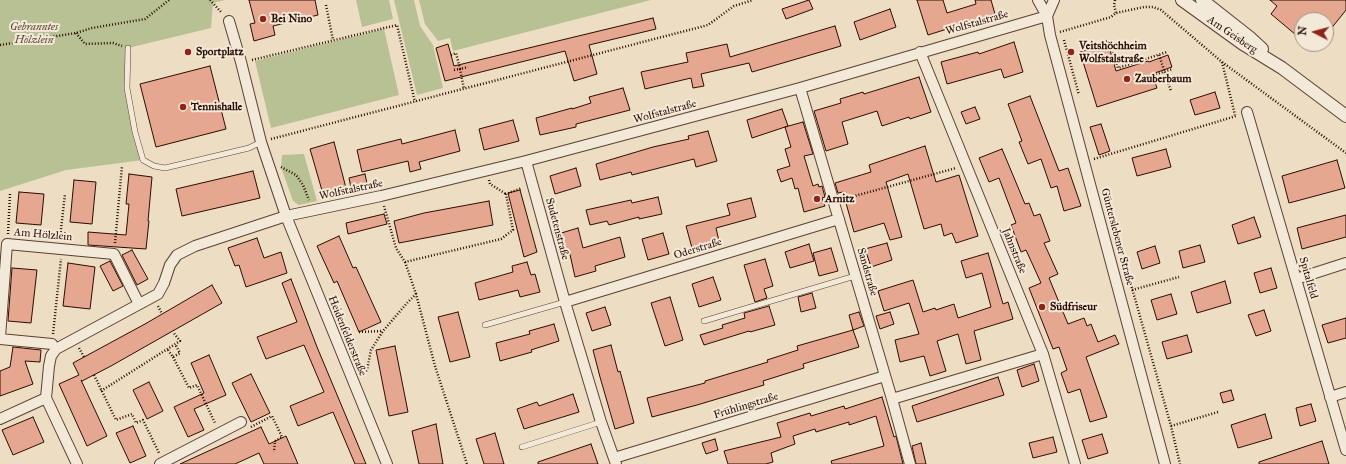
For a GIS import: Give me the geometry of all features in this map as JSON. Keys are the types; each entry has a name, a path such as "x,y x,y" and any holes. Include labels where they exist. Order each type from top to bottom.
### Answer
{"street":[{"name":"Günterslebener Straße","path":"1038,0 1047,16 1054,48 1165,464"},
{"path":"1047,16 1054,0"},
{"name":"Am Geisberg","path":"1182,0 1243,44 1282,68 1346,116"},
{"name":"Am Geisberg","path":"1202,0 1249,37 1282,68"},
{"name":"Wolfstalstraße","path":"54,346 158,294 164,283 170,265 177,255 195,246 286,216 381,196 526,161 800,88 1047,16"},
{"path":"229,21 261,142 286,216"},
{"name":"Jahnstraße","path":"920,52 1043,354 1075,464"},
{"name":"Sandstraße","path":"800,88 910,464"},
{"name":"Spitalfeld","path":"1247,112 1346,450"},
{"name":"Sudetenstraße","path":"526,161 565,302 601,422 615,461"},
{"name":"Heidenfelderstraße","path":"286,216 387,464"},
{"name":"Oderstraße","path":"565,302 839,219"},
{"name":"Am Hölzlein","path":"54,346 0,338 8,244 114,254"},
{"path":"114,254 139,304"},
{"path":"1296,279 1346,263"},
{"path":"54,346 49,366 46,398 77,464"},
{"path":"892,399 1043,354"},
{"name":"Frühlingstraße","path":"615,461 885,376"},
{"path":"1330,397 1346,392"},
{"path":"0,419 46,398"},
{"path":"162,463 241,422"}],"lane":[{"path":"128,48 127,88 135,132 143,160 154,166 166,168 249,148 261,142"},
{"path":"704,321 855,276"},
{"path":"485,325 565,302"},
{"path":"522,447 601,422"}],"path":[{"path":"0,45 76,33 92,28 145,19 169,0"},
{"path":"210,0 213,3"},
{"path":"261,142 708,25 734,6 753,0"},
{"path":"1115,0 1114,5 1116,13"},
{"path":"326,5 333,40"},
{"path":"1062,32 1111,17 1116,13 1144,7 1153,7 1161,10 1222,62 1346,153"},
{"path":"241,62 397,25 415,102"},
{"path":"76,33 85,44 113,43 128,48"},
{"path":"1092,48 1091,46 1109,41 1118,69 1165,54"},
{"path":"451,54 456,53 464,89"},
{"path":"1159,55 1171,91"},
{"path":"1222,62 1236,116"},
{"path":"454,70 468,67"},
{"path":"1153,75 1173,68"},
{"path":"1094,159 1247,112"},
{"path":"834,202 966,165"},
{"path":"114,254 122,166"},
{"path":"269,166 280,166 296,175 303,185 310,203 307,212"},
{"path":"405,262 501,239 514,230 506,194 490,184 488,170"},
{"path":"506,194 532,185"},
{"path":"8,244 10,194"},
{"path":"54,346 65,194"},
{"path":"387,218 396,248 405,262 416,294 435,366 467,464"},
{"path":"1179,277 1132,290 1171,426 1180,464"},
{"path":"367,370 371,350 383,331 406,303 416,294"},
{"path":"359,332 383,331"},
{"path":"102,391 180,341 173,332"},
{"path":"174,357 180,353 175,344"},
{"path":"168,350 174,357 189,388 197,385 220,433"},
{"path":"94,375 116,420 132,414 136,423 143,420 162,463"},
{"path":"1171,426 1218,412"},
{"path":"241,422 245,430 272,416 282,437 275,441 274,452"}],"green space":[{"name":"Gebranntes Hölzlein","path":"0,0 225,0 213,3 211,28 128,48 127,88 143,160 66,170 0,191"},
{"path":"356,0 389,0 393,19 362,27"},
{"path":"394,0 414,0 420,26 433,45 443,88 417,95"},
{"path":"419,0 651,0 453,51 450,38 438,41 425,24"},
{"path":"384,29 399,95 271,128 255,61"},
{"path":"304,154 317,201 299,205 293,201 281,167 282,155"}],"building":[{"path":"249,0 315,0 318,15 273,26 275,35 254,41 250,24 255,23"},
{"path":"809,0 813,9 786,19 782,9"},
{"path":"917,0 943,0 947,13 976,4 975,0 991,0 995,14 928,35"},
{"path":"1270,0 1346,0 1346,10 1334,25 1334,12 1294,12 1294,33 1271,14 1277,6"},
{"path":"890,9 896,27 860,40 854,22"},
{"path":"653,18 656,29 589,45 597,74 574,81 565,51 445,81 436,48 448,44 454,66"},
{"path":"835,26 841,46 752,72 749,63 701,74 704,86 693,88 691,78 645,89 641,72 688,62 686,53 727,44 730,57"},
{"path":"1014,42 1023,72 1004,78 1001,69 947,84 941,62 978,52 979,54"},
{"path":"1108,43 1116,71 1168,55 1172,67 1152,74 1157,88 1097,107 1080,52"},
{"name":"Tennishalle","path":"210,66 226,129 156,147 140,84"},
{"path":"919,77 931,112 910,119 909,117 882,126 877,111 842,122 848,144 826,151 814,111 841,103 840,99 863,92 864,94"},
{"path":"623,88 630,110 576,124 576,127 540,135 536,118 591,103 589,97"},
{"path":"1215,92 1220,108 1195,115 1190,100"},
{"path":"1030,96 1059,171 1068,168 1081,206 1064,211 1057,186 1051,188 1041,159 1028,164 1019,142 1022,141 1008,104"},
{"path":"975,107 980,119 966,124 961,112"},
{"path":"782,109 788,126 752,138 747,120"},
{"path":"513,120 519,141 484,150 479,129"},
{"path":"803,122 813,154 804,156 813,186 818,184 819,187 822,186 825,197 822,198 825,206 804,212 798,188 795,189 792,178 781,182 777,170 790,166 785,149 791,147 785,127"},
{"path":"1101,124 1110,151 1099,155 1090,127"},
{"path":"455,130 460,151 419,162 421,169 410,172 408,161 362,172 357,150 401,139 402,144"},
{"path":"708,131 717,161 696,167 694,159 632,175 631,172 600,180 596,164 653,147 689,139 688,136"},
{"path":"334,142 346,188 323,194 310,149"},
{"path":"925,146 936,182 959,175 978,236 956,243 952,233 944,236 941,224 924,229 908,174 886,182 902,237 890,240 884,223 854,232 843,192 838,193 835,183 871,172 869,165"},
{"path":"1002,149 1025,204 1029,203 1034,216 1040,214 1050,241 1044,243 1058,274 1049,278 1068,324 1084,318 1087,326 1091,324 1098,342 1115,335 1119,344 1086,357 1107,417 1090,422 1080,389 1068,393 1061,373 1067,370 1059,347 1053,349 1029,288 1041,283 1026,250 1021,252 1011,225 1016,223 999,178 989,182 979,158"},
{"path":"1166,149 1171,167 1137,176 1132,158"},
{"path":"1337,160 1345,188 1289,203 1282,176"},
{"path":"576,168 581,186 555,194 550,176"},
{"path":"253,171 260,198 182,216 176,189"},
{"path":"129,174 152,177 146,249 88,245 88,232 126,235 129,204 126,204"},
{"path":"365,174 367,184 351,188 349,178"},
{"path":"74,180 96,182 92,224 70,222"},
{"path":"520,190 537,252 524,257 508,193"},
{"path":"19,192 44,194 41,225 16,223"},
{"path":"658,197 662,214 639,219 639,217 609,225 607,221 590,225 586,210 631,200 632,203"},
{"path":"751,198 756,217 716,228 719,241 692,248 686,226 730,215 727,204"},
{"path":"489,201 493,225 399,243 394,221 424,213"},
{"path":"384,214 387,224 348,234 346,223"},
{"path":"1346,215 1346,237 1302,249 1297,228"},
{"path":"1254,217 1261,237 1238,244 1232,225"},
{"path":"578,228 583,248 620,237 625,257 595,266 596,271 575,277 569,250 563,252 558,234"},
{"path":"663,233 669,254 648,260 642,239"},
{"path":"339,236 353,268 356,267 381,322 359,332 337,281 334,283 317,246"},
{"path":"257,238 264,258 281,252 287,273 246,287 239,265 235,266 228,248"},
{"path":"887,243 892,260 871,267 865,249"},
{"path":"809,244 814,261 790,268 785,252"},
{"path":"1200,245 1205,262 1183,268 1179,251"},
{"path":"1155,246 1160,263 1142,269 1137,252"},
{"path":"831,248 838,271 819,276 813,253"},
{"path":"132,250 148,279 137,285 122,255"},
{"path":"988,253 1003,304 1008,302 1013,319 974,331 981,360 966,364 958,334 937,341 946,371 930,376 924,356 900,362 895,340 919,334 909,303 884,311 878,291 913,280 923,312 935,308 936,310 954,304 958,318 991,307 982,273 966,278 961,261"},
{"path":"765,259 773,286 764,289 767,298 755,302 744,265"},
{"path":"110,261 123,286 113,291 100,266"},
{"path":"527,262 531,275 535,274 540,292 520,297 518,290 479,300 475,283 513,272 512,266"},
{"path":"68,263 95,267 90,309 63,306"},
{"path":"12,268 37,270 31,323 8,321"},
{"path":"1271,268 1277,288 1260,293 1254,273"},
{"path":"713,277 721,300 699,307 692,284"},
{"path":"291,279 317,347 366,464 355,464 333,412 298,426 290,406 324,392 304,345 266,359 257,337 297,322 282,283"},
{"path":"1225,281 1231,303 1197,313 1191,292"},
{"path":"212,285 222,303 111,366 82,381 81,380 107,436 87,446 59,384 79,375 73,363 145,324"},
{"path":"812,293 816,308 801,312 798,297"},
{"path":"1171,294 1177,314 1157,320 1151,300"},
{"path":"670,297 683,340 665,346 651,303"},
{"path":"769,306 775,325 749,331 704,345 700,335 723,328 722,325 745,318 744,313"},
{"path":"605,307 611,325 592,331 586,313"},
{"path":"1264,310 1271,331 1256,336 1248,315"},
{"path":"458,312 470,357 450,362 438,317"},
{"path":"859,312 864,326 853,330 849,315"},
{"path":"890,312 894,324 880,329 876,316"},
{"path":"1346,318 1346,338 1328,343 1322,325"},
{"path":"554,324 559,341 531,350 532,352 500,361 496,343 530,334 529,331"},
{"path":"853,330 859,347 803,364 804,368 763,381 764,385 652,417 647,398 705,383 705,381 768,362 767,360 798,350 797,346"},
{"path":"1187,335 1192,352 1167,359 1162,342"},
{"path":"611,345 618,372 620,371 634,423 615,429 593,350"},
{"path":"395,346 408,412 389,416 376,350"},
{"path":"13,347 41,350 40,362 25,361 33,384 0,396 0,371 10,367"},
{"path":"209,355 226,395 194,409 204,430 188,437 174,407 204,393 191,363"},
{"path":"1034,364 1039,381 1022,387 1017,370"},
{"path":"251,374 270,413 251,422 232,383"},
{"path":"998,377 1004,395 917,422 912,406"},
{"path":"149,382 163,411 147,419 133,390"},
{"path":"1231,390 1234,400 1223,403 1220,393"},
{"path":"573,394 579,412 524,429 517,409 537,402 539,406"},
{"path":"882,397 894,437 896,436 903,464 832,464 831,461 884,446 876,416 849,425 849,422 816,432 815,429 793,436 795,444 771,453 773,462 766,464 728,464 724,451 781,437 777,423 810,413 811,416 844,406 845,409"},
{"path":"1311,404 1316,421 1300,426 1296,408"},
{"path":"1265,414 1272,438 1238,448 1231,425"},
{"path":"33,417 44,442 13,455 2,430"},
{"path":"436,424 443,464 419,464 412,431"},
{"path":"133,426 146,456 130,463 116,433"},
{"path":"261,427 269,444 286,436 298,464 264,464 259,453 235,464 180,464"},
{"path":"495,433 504,464 484,464 476,439"},
{"path":"1102,434 1108,453 1088,459 1082,440"},
{"path":"1053,437 1057,452 1033,458 1029,443"},
{"path":"715,439 718,450 706,454 702,443"},
{"path":"1322,441 1329,464 1259,464 1259,462"},
{"path":"921,443 926,464 916,464 912,446"},
{"path":"591,444 598,464 538,464 538,462"}],"place":[{"name":"Bei Nino","path":"263,19"},
{"name":"Sportplatz","path":"188,52"},
{"name":"Veitshöchheim Wolfstalstraße","path":"1071,52"},
{"name":"Zauberbaum","path":"1127,79"},
{"name":"Tennishalle","path":"183,107"},
{"name":"Arnitz","path":"817,199"},
{"name":"Südfriseur","path":"1042,307"}]}
